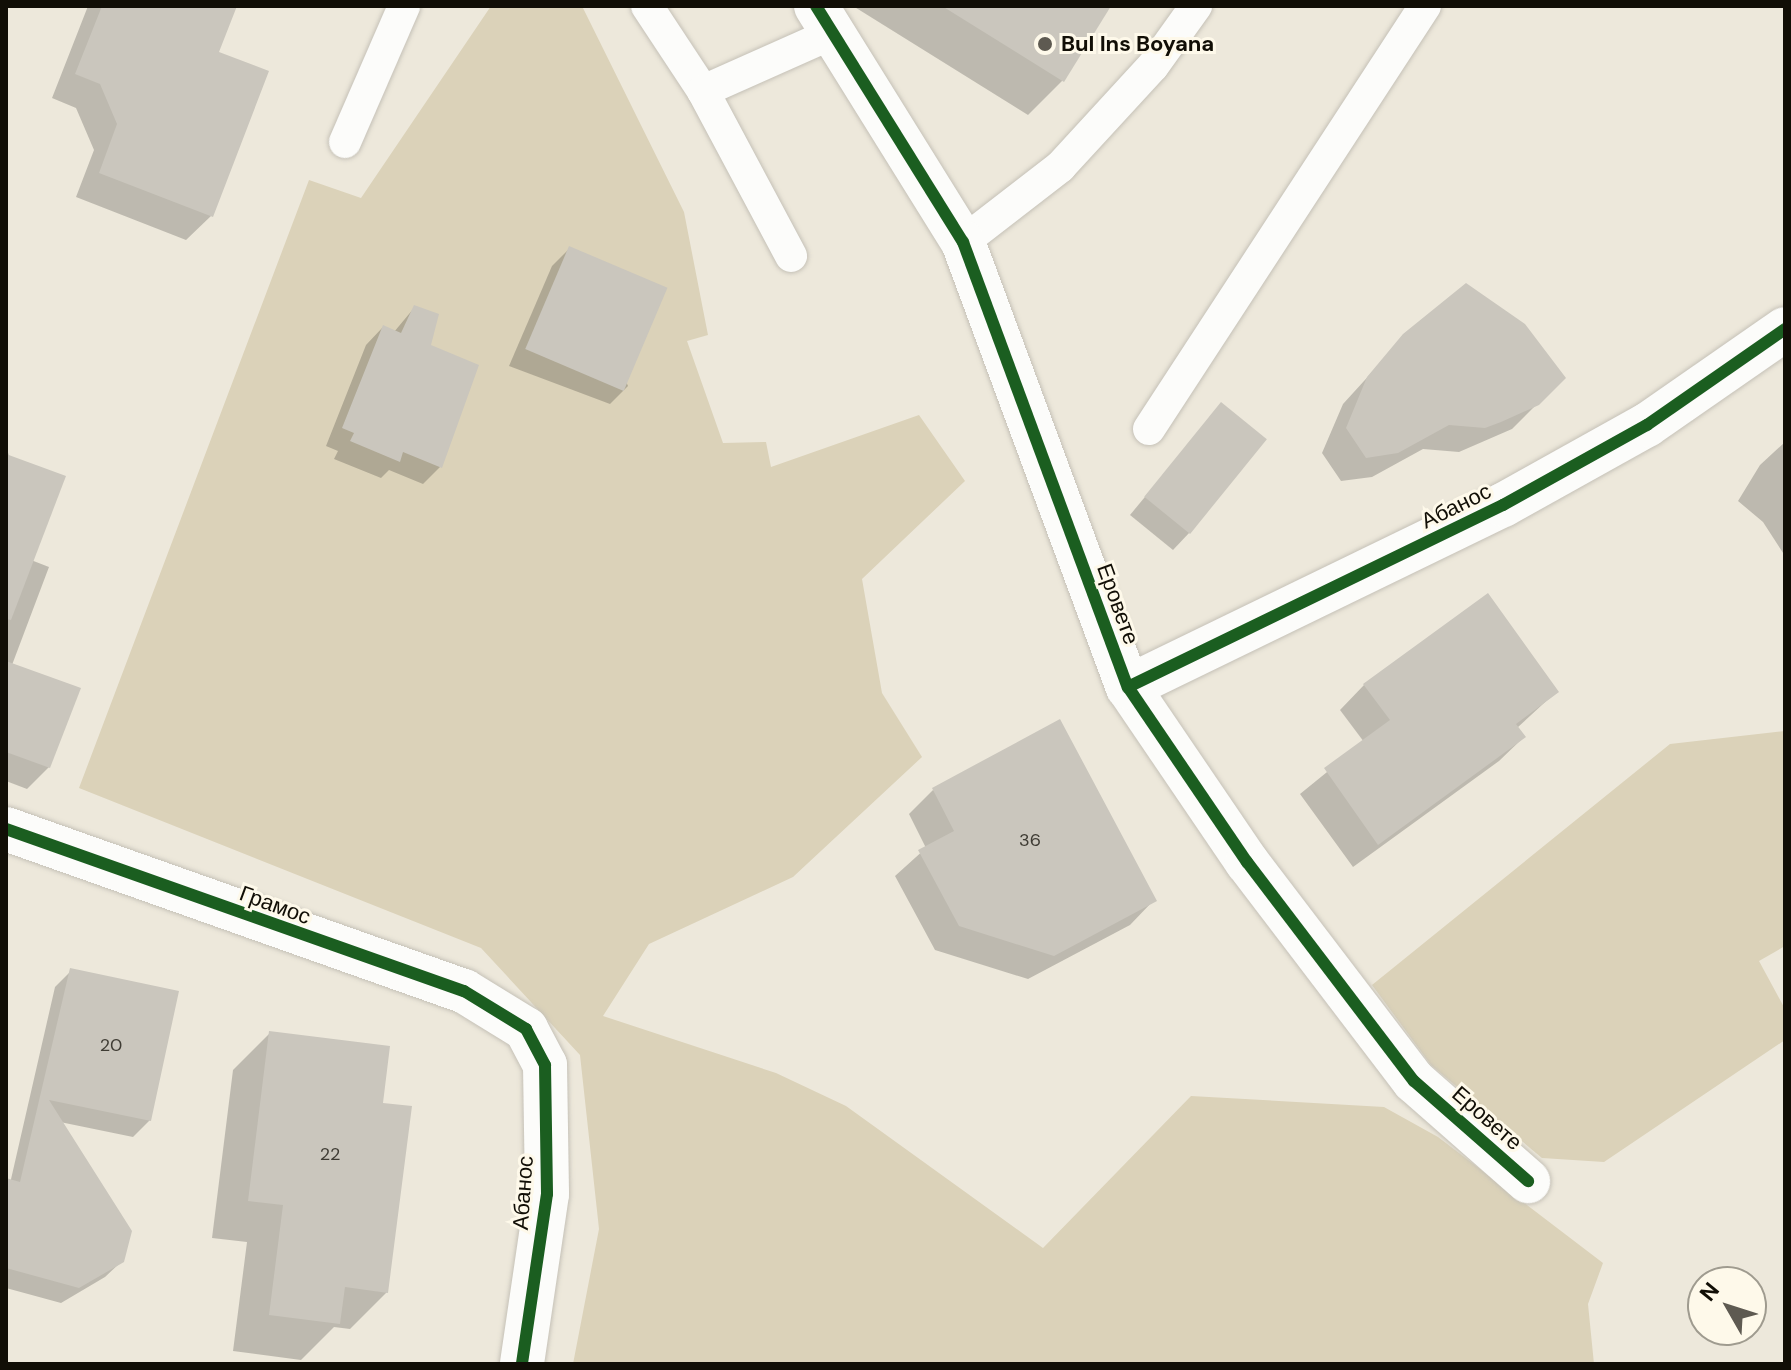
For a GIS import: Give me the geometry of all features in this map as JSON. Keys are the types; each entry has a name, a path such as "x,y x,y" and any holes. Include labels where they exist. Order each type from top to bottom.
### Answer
{"street":[{"name":"Еровете","path":"825,19 963,242 1128,687 1247,862 1414,1081 1528,1181"},
{"name":"Абанос","path":"1128,687 1503,505 1647,425 1785,329"},
{"name":"Грамос","path":"6,829 464,991 526,1029"},
{"name":"Абанос","path":"522,1364 547,1194 545,1065 526,1029"}],"lane":[{"path":"345,142 404,6"},
{"path":"647,6 703,91 791,256"},
{"path":"963,242 1060,167 1153,66 1196,6"},
{"path":"1149,429 1425,6"},
{"path":"703,91 825,19"}],"shaded area":[{"path":"491,6 582,6 684,212 708,335 687,341 723,443 766,442 771,467 919,415 965,481 862,579 882,693 922,757 793,877 649,944 603,1016 776,1073 846,1106 1043,1248 1191,1096 1384,1107 1438,1137 1603,1263 1588,1304 1594,1364 573,1364 599,1229 580,1055 481,948 79,788 309,180 361,198"},
{"path":"1785,731 1785,946 1759,961 1785,1009 1785,1040 1604,1162 1542,1158 1431,1065 1372,985 1670,744"}],"building":[{"path":"102,6 237,6 219,52 269,71 213,217 99,173 117,124 100,84 75,74"},
{"name":"Bul Ins Boyana","path":"942,6 1111,6 1064,82"},
{"path":"569,246 667,288 624,391 525,349"},
{"path":"1466,283 1525,324 1566,378 1539,405 1501,422 1485,428 1449,425 1398,453 1366,458 1346,428 1367,377 1403,334"},
{"path":"414,305 439,314 431,345 479,365 442,468 403,452 400,462 350,441 354,433 342,428 383,325 401,333"},
{"path":"1221,402 1267,439 1190,534 1144,497"},
{"path":"6,454 66,476 11,620 6,619"},
{"path":"1488,593 1559,692 1516,724 1526,737 1378,845 1324,768 1390,720 1363,684"},
{"path":"6,661 81,688 50,768 6,752"},
{"path":"1060,719 1157,901 1054,956 959,926 918,850 954,831 932,788"},
{"path":"70,968 179,991 151,1121 49,1100 132,1231 124,1262 79,1288 6,1268 6,1178 20,1182"},
{"path":"269,1031 390,1046 383,1103 412,1106 388,1293 345,1287 340,1324 269,1315 283,1205 248,1201"}],"cycle path":[{"path":"816,6 963,242 1128,687 1247,862 1414,1081 1528,1181"},
{"path":"1128,687 1503,505 1647,425 1785,329"},
{"path":"6,829 464,991 526,1029 545,1065 547,1194 522,1364"}],"place":[{"name":"Bul Ins Boyana","path":"1045,44"}]}
